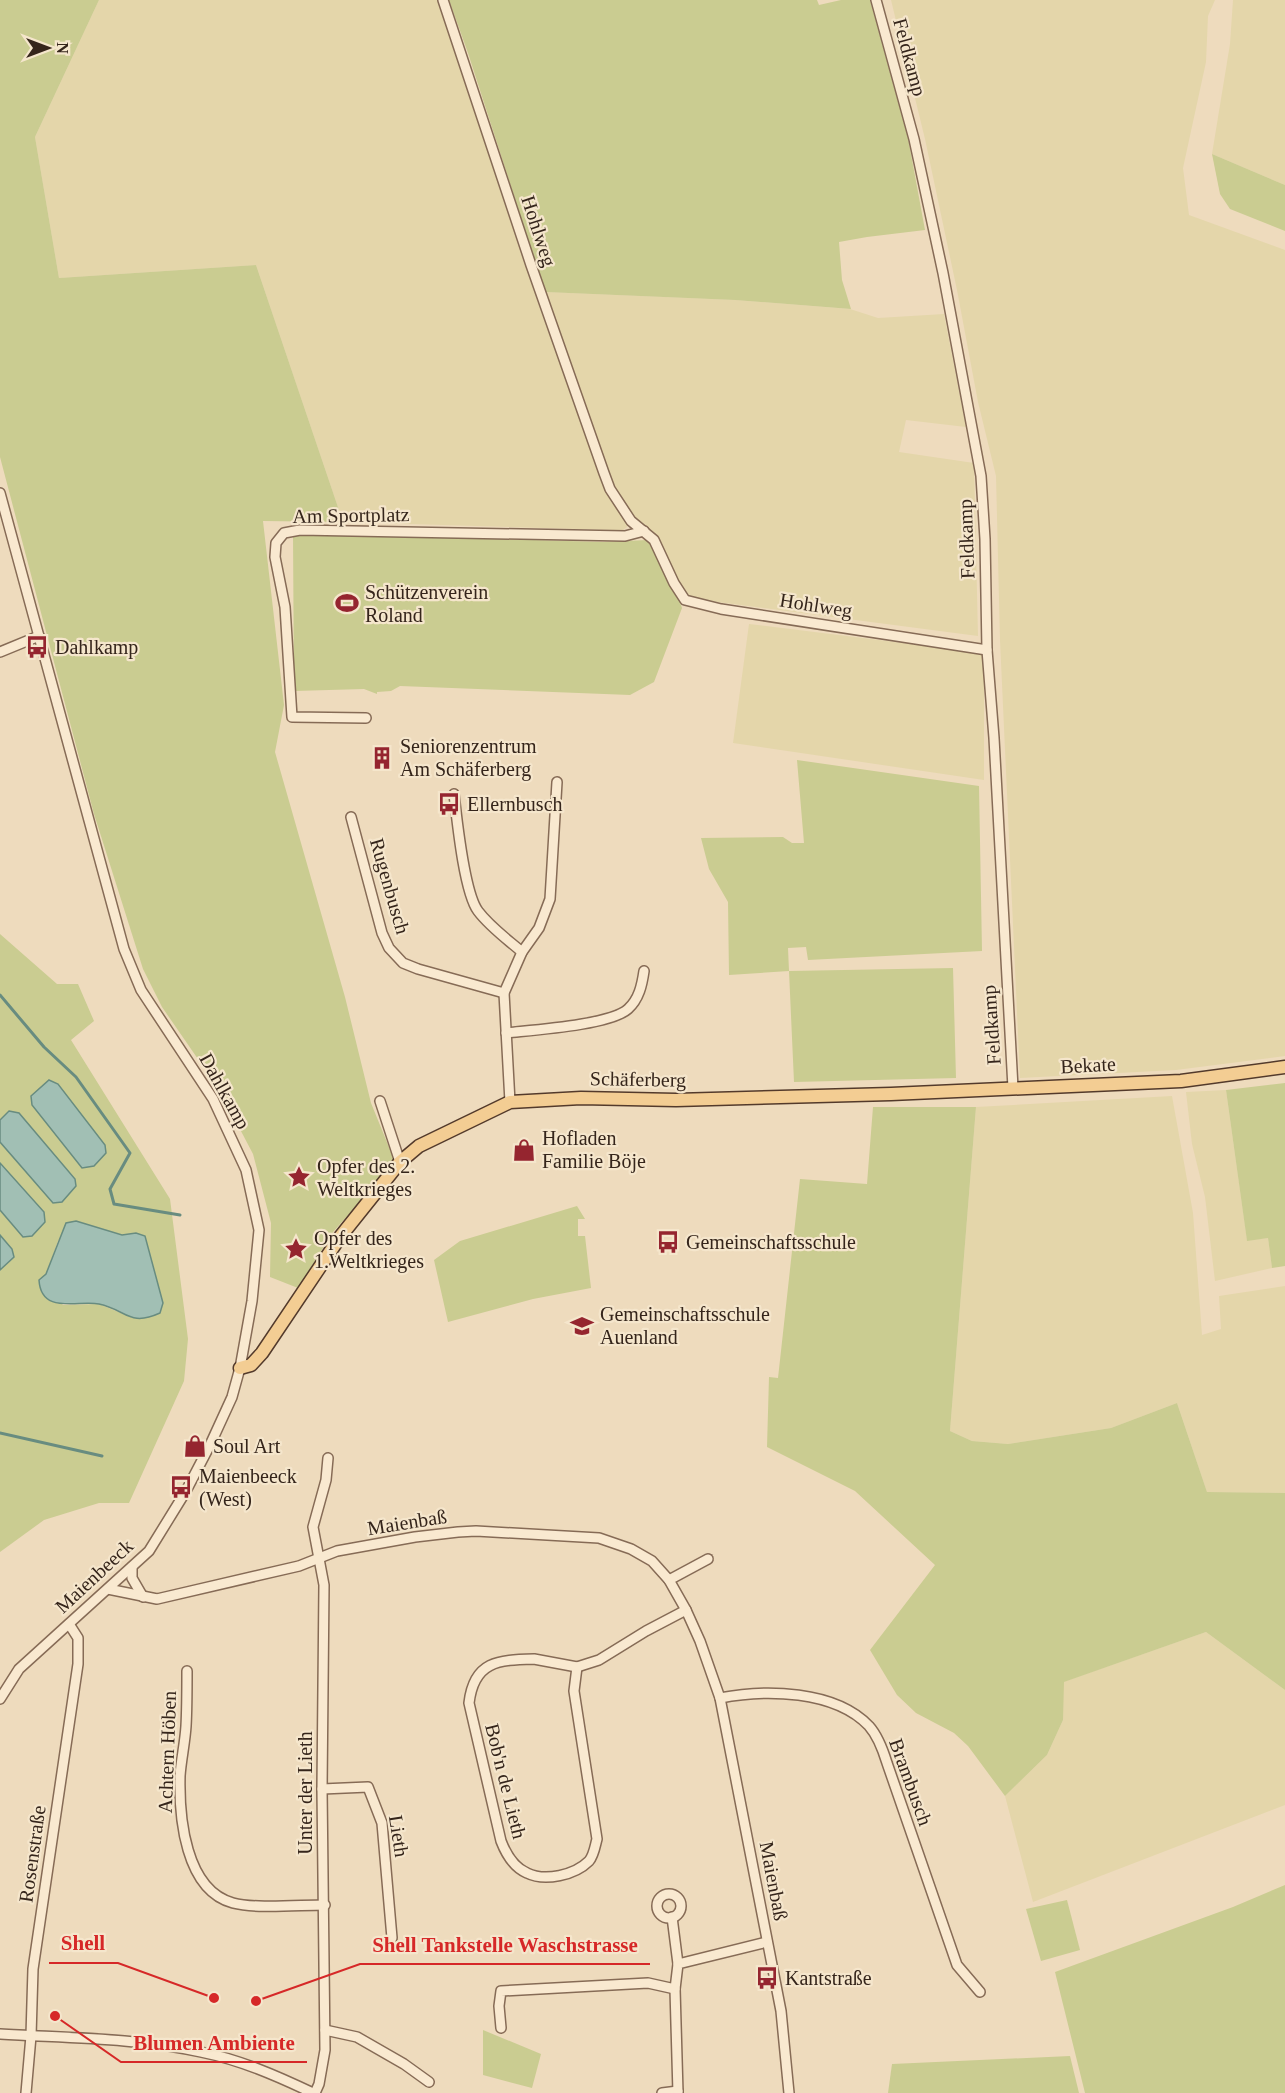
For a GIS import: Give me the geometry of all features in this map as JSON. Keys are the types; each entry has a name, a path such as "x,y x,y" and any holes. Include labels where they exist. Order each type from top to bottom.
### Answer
{"main road":[{"name":"Bekate","path":"891,1094 1181,1081 1285,1067"},
{"name":"Schäferberg","path":"240,1368 251,1365 262,1353 340,1237 400,1162 419,1146 510,1102 581,1098 687,1100 891,1094"}],"street":[{"name":"Hohlweg","path":"443,0 531,265 610,489 634,524 654,540 674,583 685,600 721,609 987,650"},
{"name":"Feldkamp","path":"876,0 914,139 945,284 981,476 985,539 987,650 1013,1088"},
{"name":"Dahlkamp","path":"0,493 124,949 141,990 213,1098 246,1170 259,1230 252,1301 240,1368"},
{"name":"Am Sportplatz","path":"366,718 292,717 285,607 275,557 276,543 284,533 300,530 626,536 644,531"},
{"path":"0,652 39,636"},
{"path":"510,1102 504,993 522,952 539,928 550,899 557,782"},
{"path":"454,794 468,887 476,909 522,952"},
{"name":"Rugenbusch","path":"351,817 381,933 389,948 403,963 418,969 504,993"},
{"path":"506,1033 605,1019 627,1010 637,999 644,971"},
{"path":"380,1101 400,1162"},
{"name":"Maienbeeck","path":"0,1700 19,1669 149,1551 186,1491 210,1445 232,1397 240,1368"},
{"name":"Unter der Lieth","path":"314,2093 324,2063 325,2030 322,1790 324,1585 313,1527 326,1480 328,1458"},
{"name":"Maienbaß","path":"108,1589 157,1599 300,1566 337,1551 415,1537 476,1531 599,1538 630,1549 652,1561 669,1580 686,1610 710,1665 720,1698 785,2039 789,2093"},
{"path":"669,1580 708,1558"},
{"path":"132,1567 132,1578 143,1597"},
{"path":"577,1667 599,1660 686,1610"},
{"name":"Rosenstraße","path":"26,2093 33,1969 78,1664 78,1638 69,1624"},
{"name":"Bob'n de Lieth","path":"534,1659 577,1667 574,1691 596,1827 595,1850 590,1860 576,1870 544,1877 527,1874 511,1860 501,1841 469,1703 471,1688 483,1670 503,1660 534,1659"},
{"name":"Achtern Höben","path":"187,1671 186,1728 180,1775 182,1821 198,1875 208,1888 231,1902 244,1905 324,1905"},
{"name":"Brambusch","path":"720,1698 744,1694 787,1693 816,1698 847,1710 870,1728 880,1742 957,1965 980,1992"},
{"name":"Lieth","path":"322,1790 368,1787 382,1822 392,1938"},
{"path":"662,2093 678,2092 675,1989 678,1964 672,1917"},
{"path":"678,1964 767,1942"},
{"path":"501,2028 499,2006 501,1991 648,1983 675,1989"},
{"path":"325,2030 357,2037 404,2064 429,2082"},
{"path":"0,2034 148,2044 202,2052 242,2062 314,2093"}],"shaded area":[{"path":"99,0 440,0 537,300 606,489 627,523 627,527 623,530 613,530 343,522 256,265 59,278 35,137"},
{"path":"891,0 1215,0 1208,16 1206,62 1183,168 1189,215 1285,250 1285,1056 1176,1070 1020,1078 1000,640 996,476 978,402 925,139"},
{"path":"1233,0 1285,0 1285,185 1212,154 1230,44"},
{"path":"545,292 735,300 850,309 878,318 944,314 966,427 906,420 899,452 974,463 978,636 694,599 686,594 660,540 640,523 625,505 606,472"},
{"path":"749,624 984,653 984,780 733,743"},
{"path":"1226,1090 1247,1240 1268,1238 1272,1268 1215,1281 1205,1197 1192,1144 1186,1092"},
{"path":"1172,1096 1193,1213 1202,1335 1221,1329 1219,1296 1285,1286 1285,1493 1207,1492 1177,1403 1111,1428 1008,1444 972,1441 950,1431 976,1107"},
{"path":"1206,1632 1285,1690 1285,1805 1033,1902 1005,1796 1047,1755 1063,1720 1063,1682"}],"green space":[{"path":"0,0 99,0 35,137 59,278 256,265 343,522 263,521 284,705 275,752 345,997 371,1103 395,1162 333,1232 298,1288 270,1277 271,1223 253,1154 220,1091 162,1007 143,969 94,814 0,457"},
{"path":"449,0 817,0 819,5 841,0 870,0 908,138 925,230 839,242 842,280 851,309 735,300 545,292"},
{"path":"1212,154 1285,185 1285,231 1230,209 1220,194"},
{"path":"293,535 603,542 648,540 676,591 682,608 654,682 630,695 400,686 391,691 377,692 377,694 364,689 294,691"},
{"path":"797,760 979,786 982,951 808,960 806,947 788,948 789,971 729,975 728,902 709,869 701,838 783,837 792,843 804,843"},
{"path":"0,934 57,984 78,984 94,1021 71,1040 170,1199 188,1339 184,1381 129,1503 99,1503 44,1520 0,1552 0,1270 14,1257 12,1249 0,1235 0,1210 23,1237 44,1212 0,1163 0,1142 53,1203 76,1186 75,1179 19,1113 9,1111 0,1120","holes":["77,1221 122,1235 136,1233 133,1318 99,1304 63,1305 39,1280 46,1274 58,1241"]},
{"path":"953,968 956,1078 794,1082 789,971"},
{"path":"1285,1083 1285,1266 1272,1268 1268,1238 1247,1241 1226,1090"},
{"path":"873,1107 976,1107 950,1431 972,1441 1008,1444 1111,1428 1177,1403 1207,1492 1285,1493 1285,1690 1206,1632 1064,1682 1063,1720 1047,1755 1005,1796 968,1746 954,1733 916,1713 897,1695 870,1650 935,1565 855,1491 767,1447 769,1377 778,1378 800,1179 867,1184"},
{"path":"577,1206 585,1219 578,1219 578,1236 585,1236 591,1288 533,1299 448,1322 434,1260 460,1241"},
{"path":"1285,1885 1285,2093 1085,2093 1055,1972 1233,1907"},
{"path":"1067,1900 1080,1950 1041,1961 1026,1909"},
{"path":"483,2030 541,2054 532,2088 483,2075"},
{"path":"1070,2056 1079,2093 888,2093 892,2064"}],"water":[{"path":"49,1080 58,1084 105,1145 106,1153 94,1166 82,1168 32,1105 31,1096"},
{"path":"9,1111 19,1113 75,1179 76,1186 62,1202 53,1203 0,1142 0,1120"},
{"path":"0,1163 44,1212 45,1222 32,1236 23,1237 0,1210"},
{"path":"76,1221 122,1235 136,1233 145,1236 163,1303 160,1313 150,1317 134,1318 99,1304 62,1304 46,1298 41,1291 39,1280 46,1274 66,1223"},
{"path":"0,1235 12,1249 14,1257 0,1270"}],"waterway":[{"path":"0,995 44,1047 76,1077 130,1153 110,1189 114,1204 180,1215"},
{"path":"0,1433 102,1456"}],"place":[{"name":"Schützenverein Roland","path":"347,603"},
{"name":"Dahlkamp","path":"37,647"},
{"name":"Seniorenzentrum Am Schäferberg","path":"382,758"},
{"name":"Ellernbusch","path":"449,804"},
{"name":"Hofladen Familie Böje","path":"524,1150"},
{"name":"Opfer des 2. Weltkrieges","path":"299,1177"},
{"name":"Gemeinschaftsschule","path":"668,1242"},
{"name":"Opfer des 1.Weltkrieges","path":"296,1249"},
{"name":"Gemeinschaftsschule Auenland","path":"582,1326"},
{"name":"Soul Art","path":"195,1446"},
{"name":"Maienbeeck (West)","path":"181,1487"},
{"name":"Kantstraße","path":"767,1978"},
{"name":"Shell","path":"214,1998"},
{"name":"Shell Tankstelle Waschstrasse","path":"256,2001"},
{"name":"Blumen Ambiente","path":"55,2016"}]}
